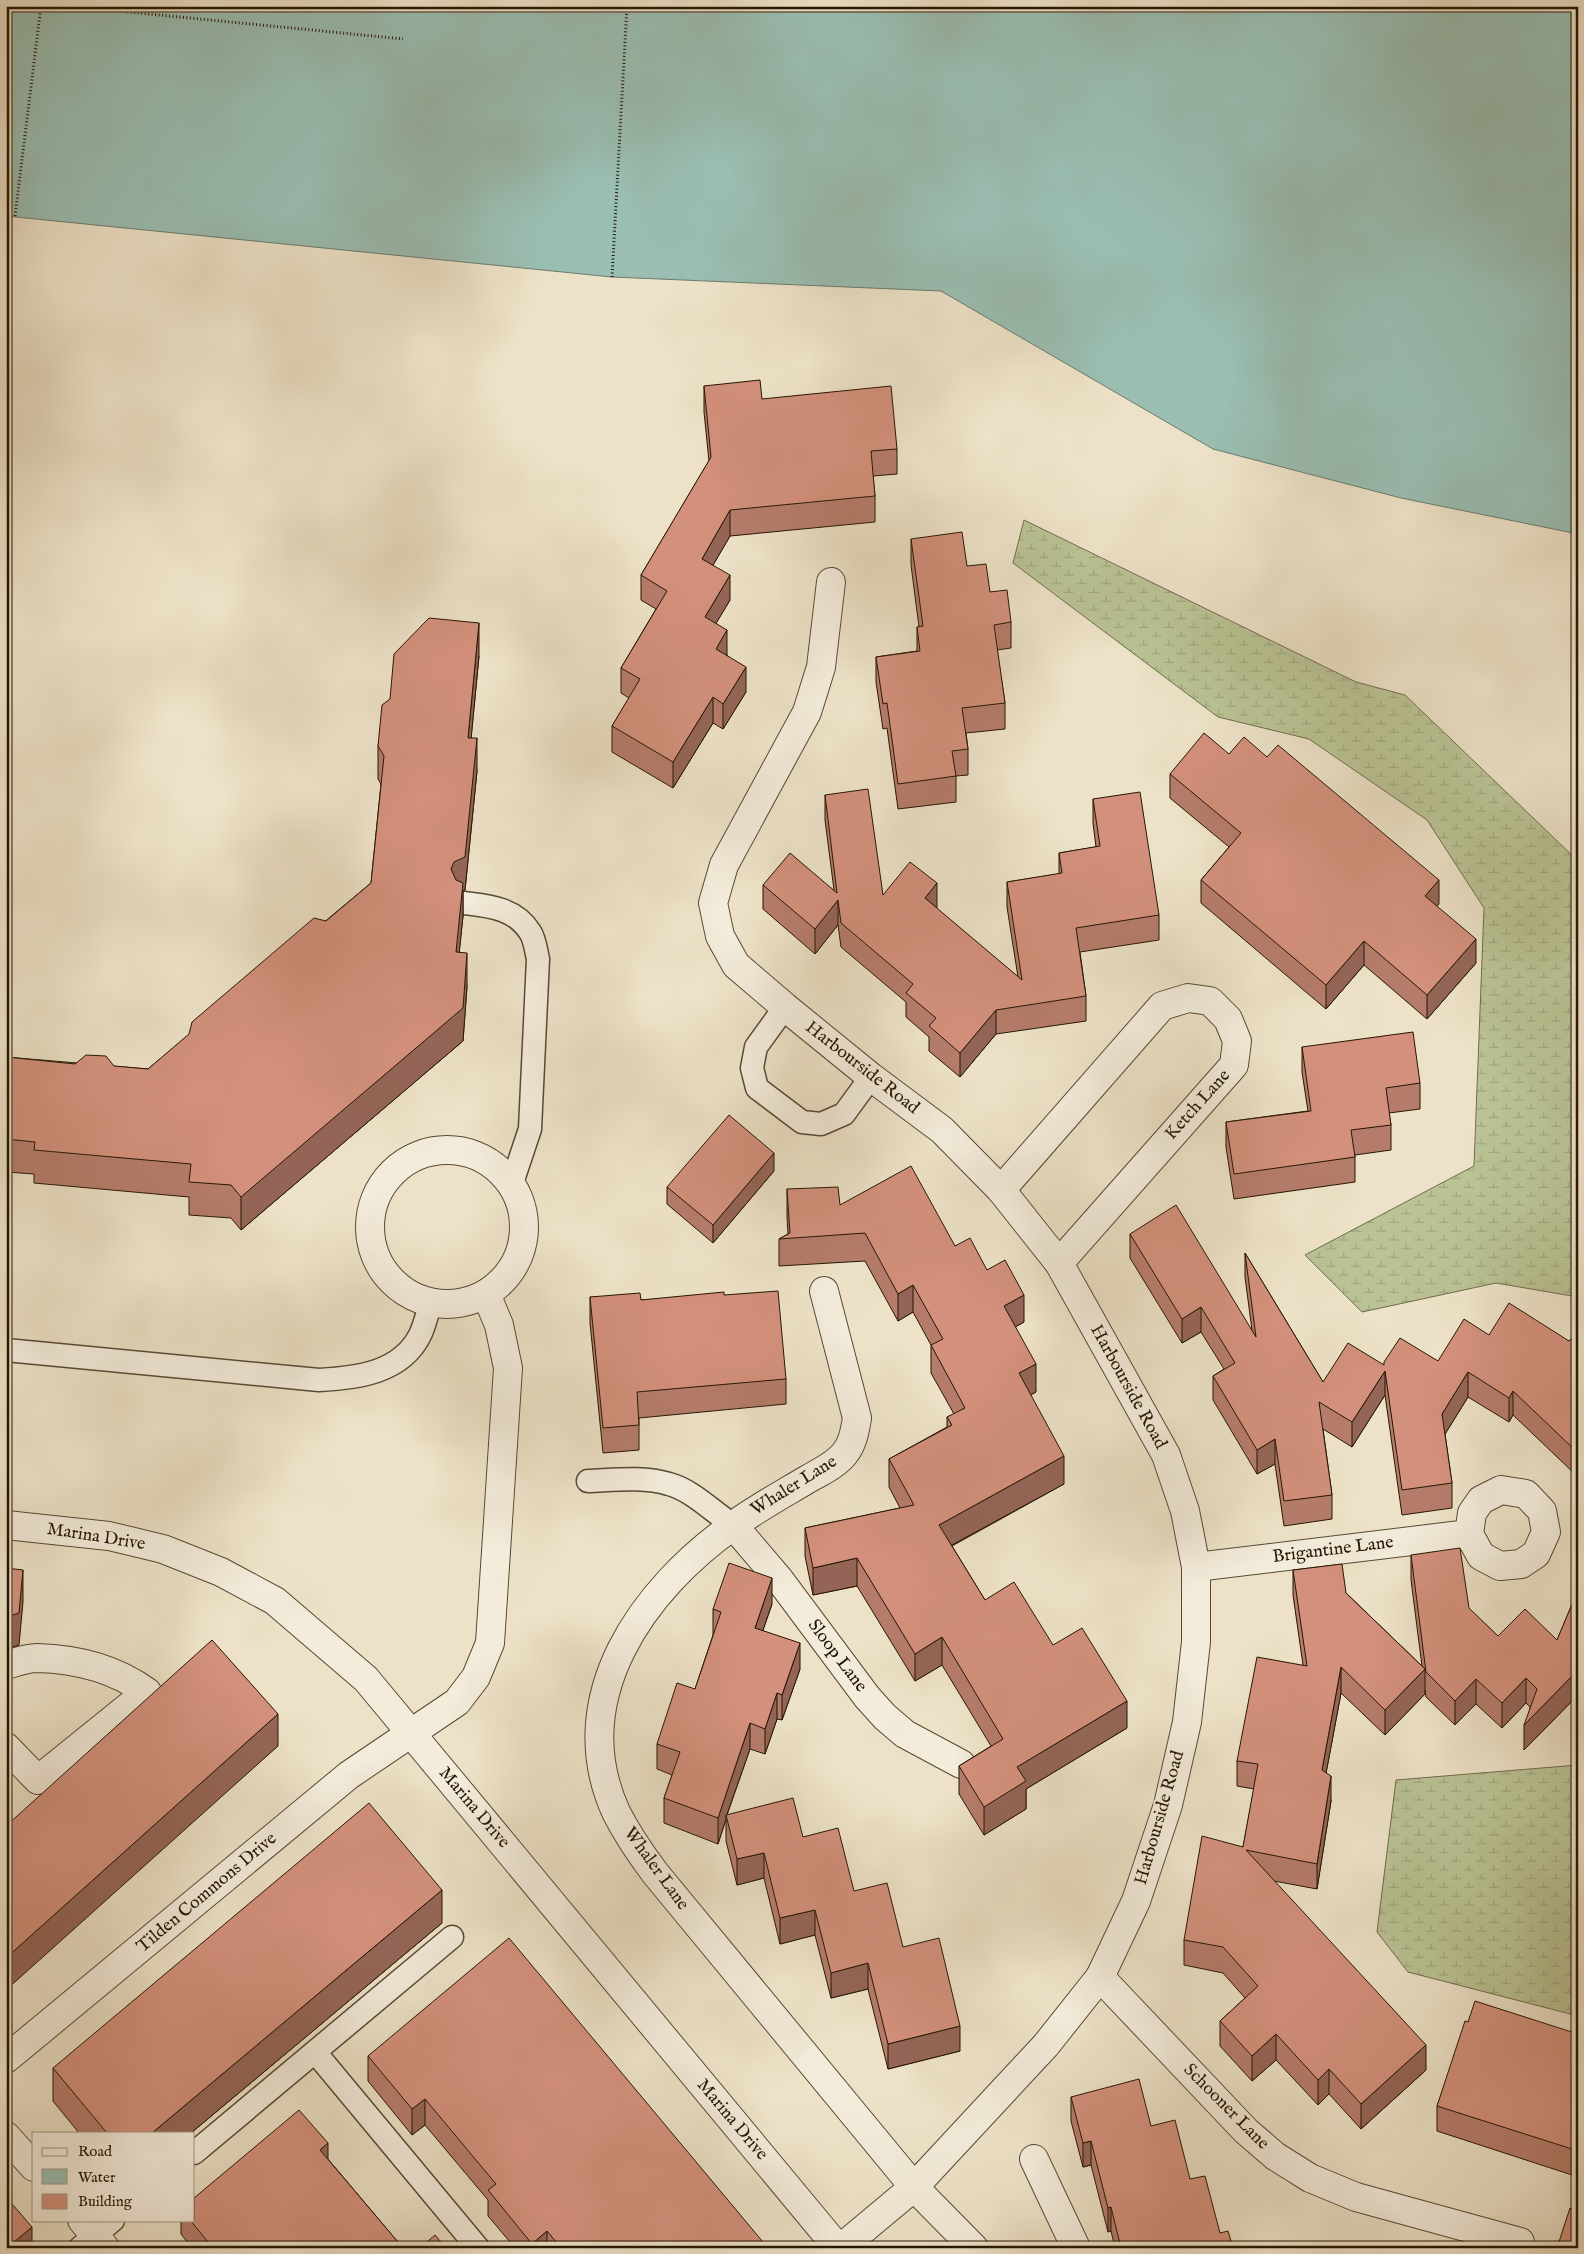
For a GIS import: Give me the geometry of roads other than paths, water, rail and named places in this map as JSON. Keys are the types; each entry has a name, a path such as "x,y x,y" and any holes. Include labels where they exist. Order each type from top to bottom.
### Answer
{"street":[{"name":"Harbourside Road","path":"831,582 821,667 807,712 724,865 713,903 720,936 736,965 785,1008 871,1077 942,1130 1000,1190 1058,1262 1166,1455 1185,1512 1196,1567 1195,1651 1187,1722 1168,1805 1136,1901 1100,1977 1046,2045 914,2187 839,2248"},
{"name":"Ketch Lane","path":"1000,1190 1162,1006 1188,998 1210,1001 1228,1019 1237,1041 1234,1065 1058,1262"},
{"path":"460,1150 491,1162 512,1183 524,1215 522,1250 509,1274 486,1294 460,1304 431,1302 397,1286 374,1256 369,1222 376,1192 396,1168 420,1153 460,1150"},
{"name":"Whaler Lane","path":"824,1291 857,1418 854,1435 845,1453 829,1467 733,1526 691,1560 650,1601 628,1635 614,1662 605,1690 600,1720 600,1751 606,1782 616,1811 632,1842 655,1873 914,2187 974,2248"},
{"name":"Tilden Commons Drive","path":"6,2059 349,1775 457,1702 476,1678 490,1643 508,1368 499,1325 486,1294"},
{"name":"Marina Drive","path":"6,1525 110,1536 164,1548 222,1572 275,1601 366,1679 413,1733 839,2248"},
{"name":"Sloop Lane","path":"733,1526 779,1579 867,1697 885,1717 905,1734 961,1764"},
{"name":"Brigantine Lane","path":"1196,1567 1469,1534"},
{"path":"6,1664 36,1658 97,1666 126,1677 147,1692 38,1780 6,1747"},
{"name":"Schooner Lane","path":"1100,1977 1246,2132 1275,2156 1310,2178 1356,2197 1520,2242"},
{"path":"6,2136 32,2165"},
{"path":"1034,2159 1076,2248"}],"lane":[{"path":"464,903 494,906 516,916 531,933 538,959 530,1129 512,1183"},
{"path":"785,1008 756,1047 752,1068 757,1088 802,1122 821,1124 844,1114 871,1077"},
{"path":"6,1350 319,1380 350,1378 382,1370 406,1356 420,1336 431,1302"},
{"path":"588,1481 651,1480 670,1484 689,1494 733,1526"},
{"path":"195,2152 452,1938"},
{"path":"315,2052 478,2248"}],"water":[{"path":"6,6 1578,6 1578,534 1401,498 1213,449 941,291 612,277 6,216"}]}
